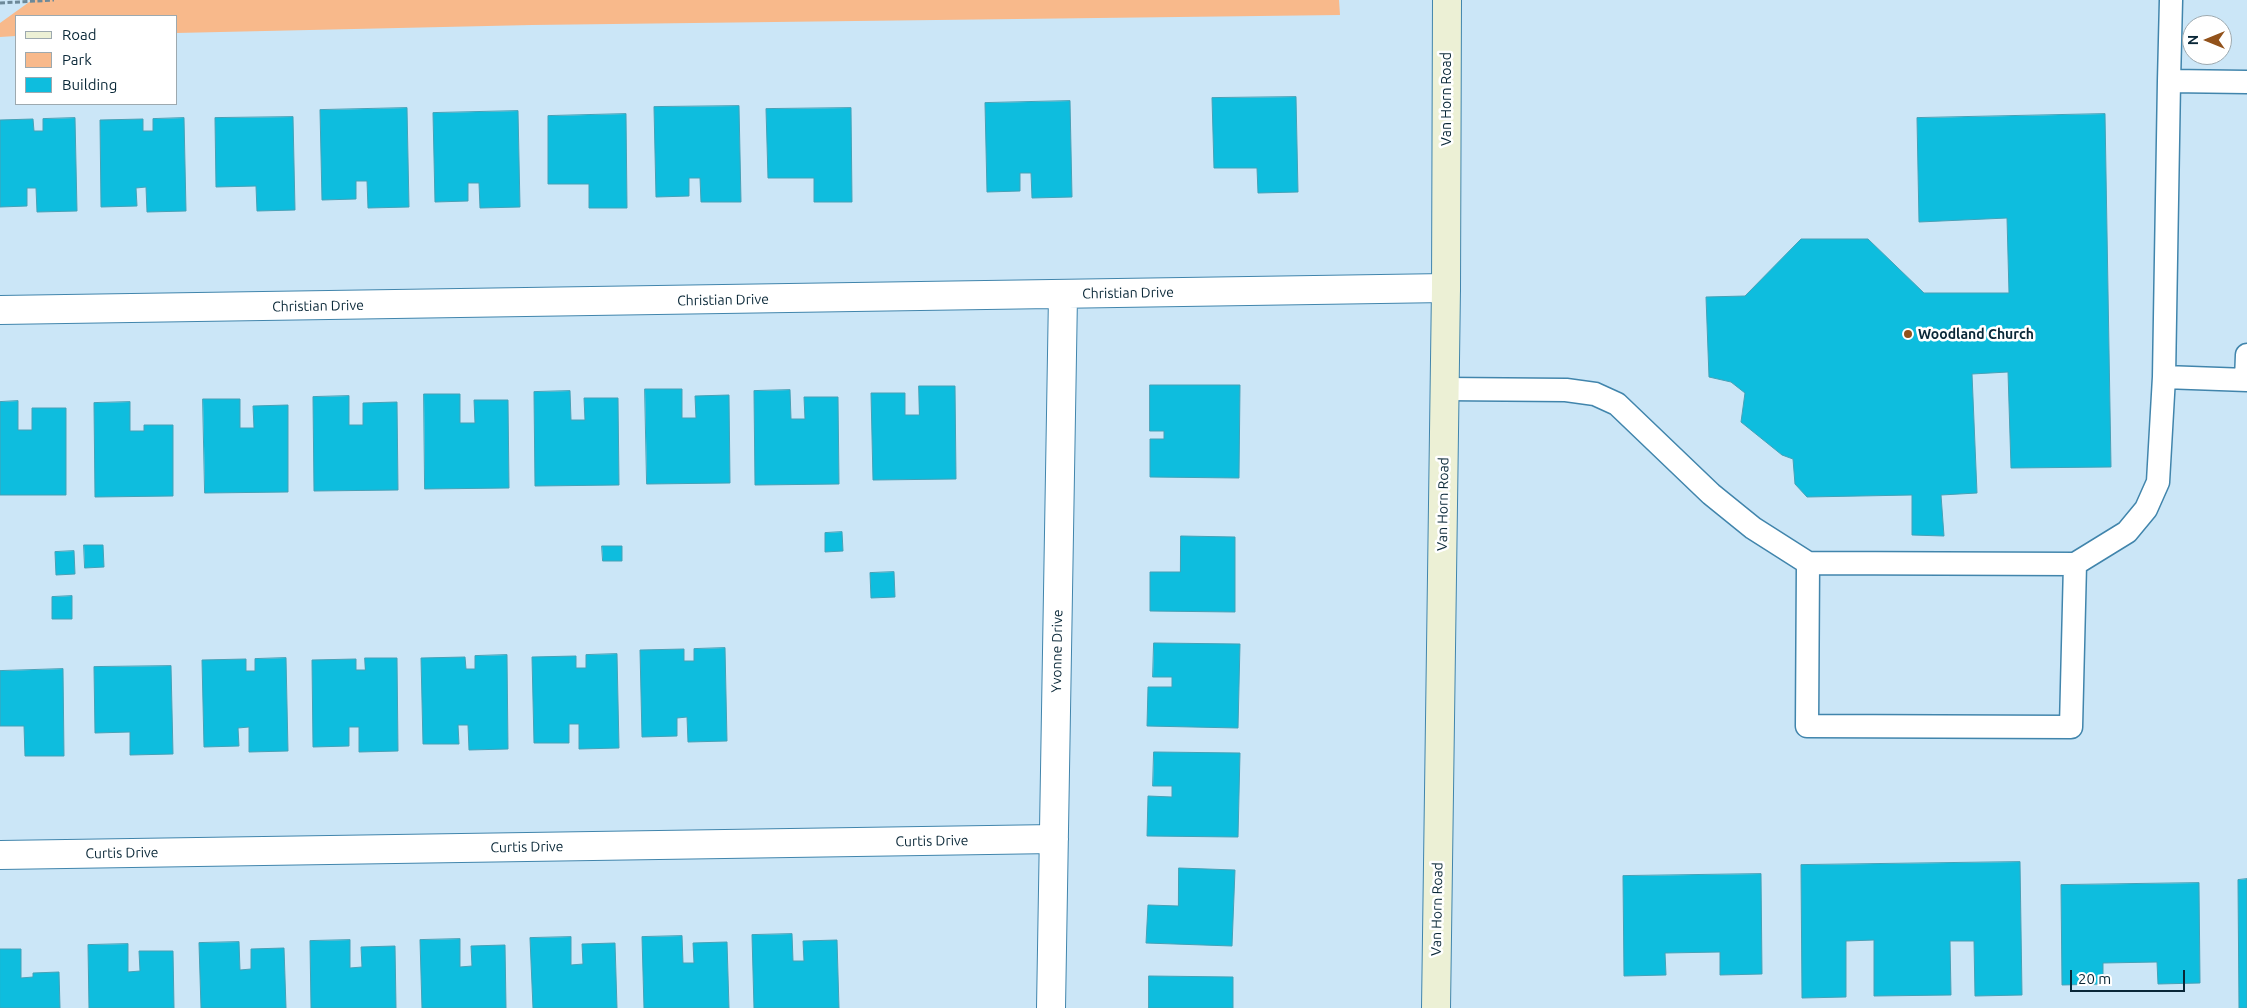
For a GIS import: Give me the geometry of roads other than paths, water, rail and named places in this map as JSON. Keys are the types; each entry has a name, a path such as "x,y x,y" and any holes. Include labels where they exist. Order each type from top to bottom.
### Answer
{"main road":[{"name":"Van Horn Road","path":"1436,1008 1446,288 1447,0"}],"street":[{"name":"Christian Drive","path":"0,310 1446,288"},
{"name":"Yvonne Drive","path":"1051,1008 1062,295"},
{"name":"Curtis Drive","path":"0,855 1054,839"}],"lane":[{"path":"1444,390 1566,390 1595,394 1617,404 1711,494 1753,528 1808,563 2075,564 2127,532 2146,510 2158,482 2164,377 2171,0"},
{"path":"2169,81 2247,82"},
{"path":"2164,377 2247,380 2247,354"},
{"path":"1808,563 1807,726 2072,727 2075,564"}],"place":[{"name":"Woodland Church","path":"1908,334"}]}
